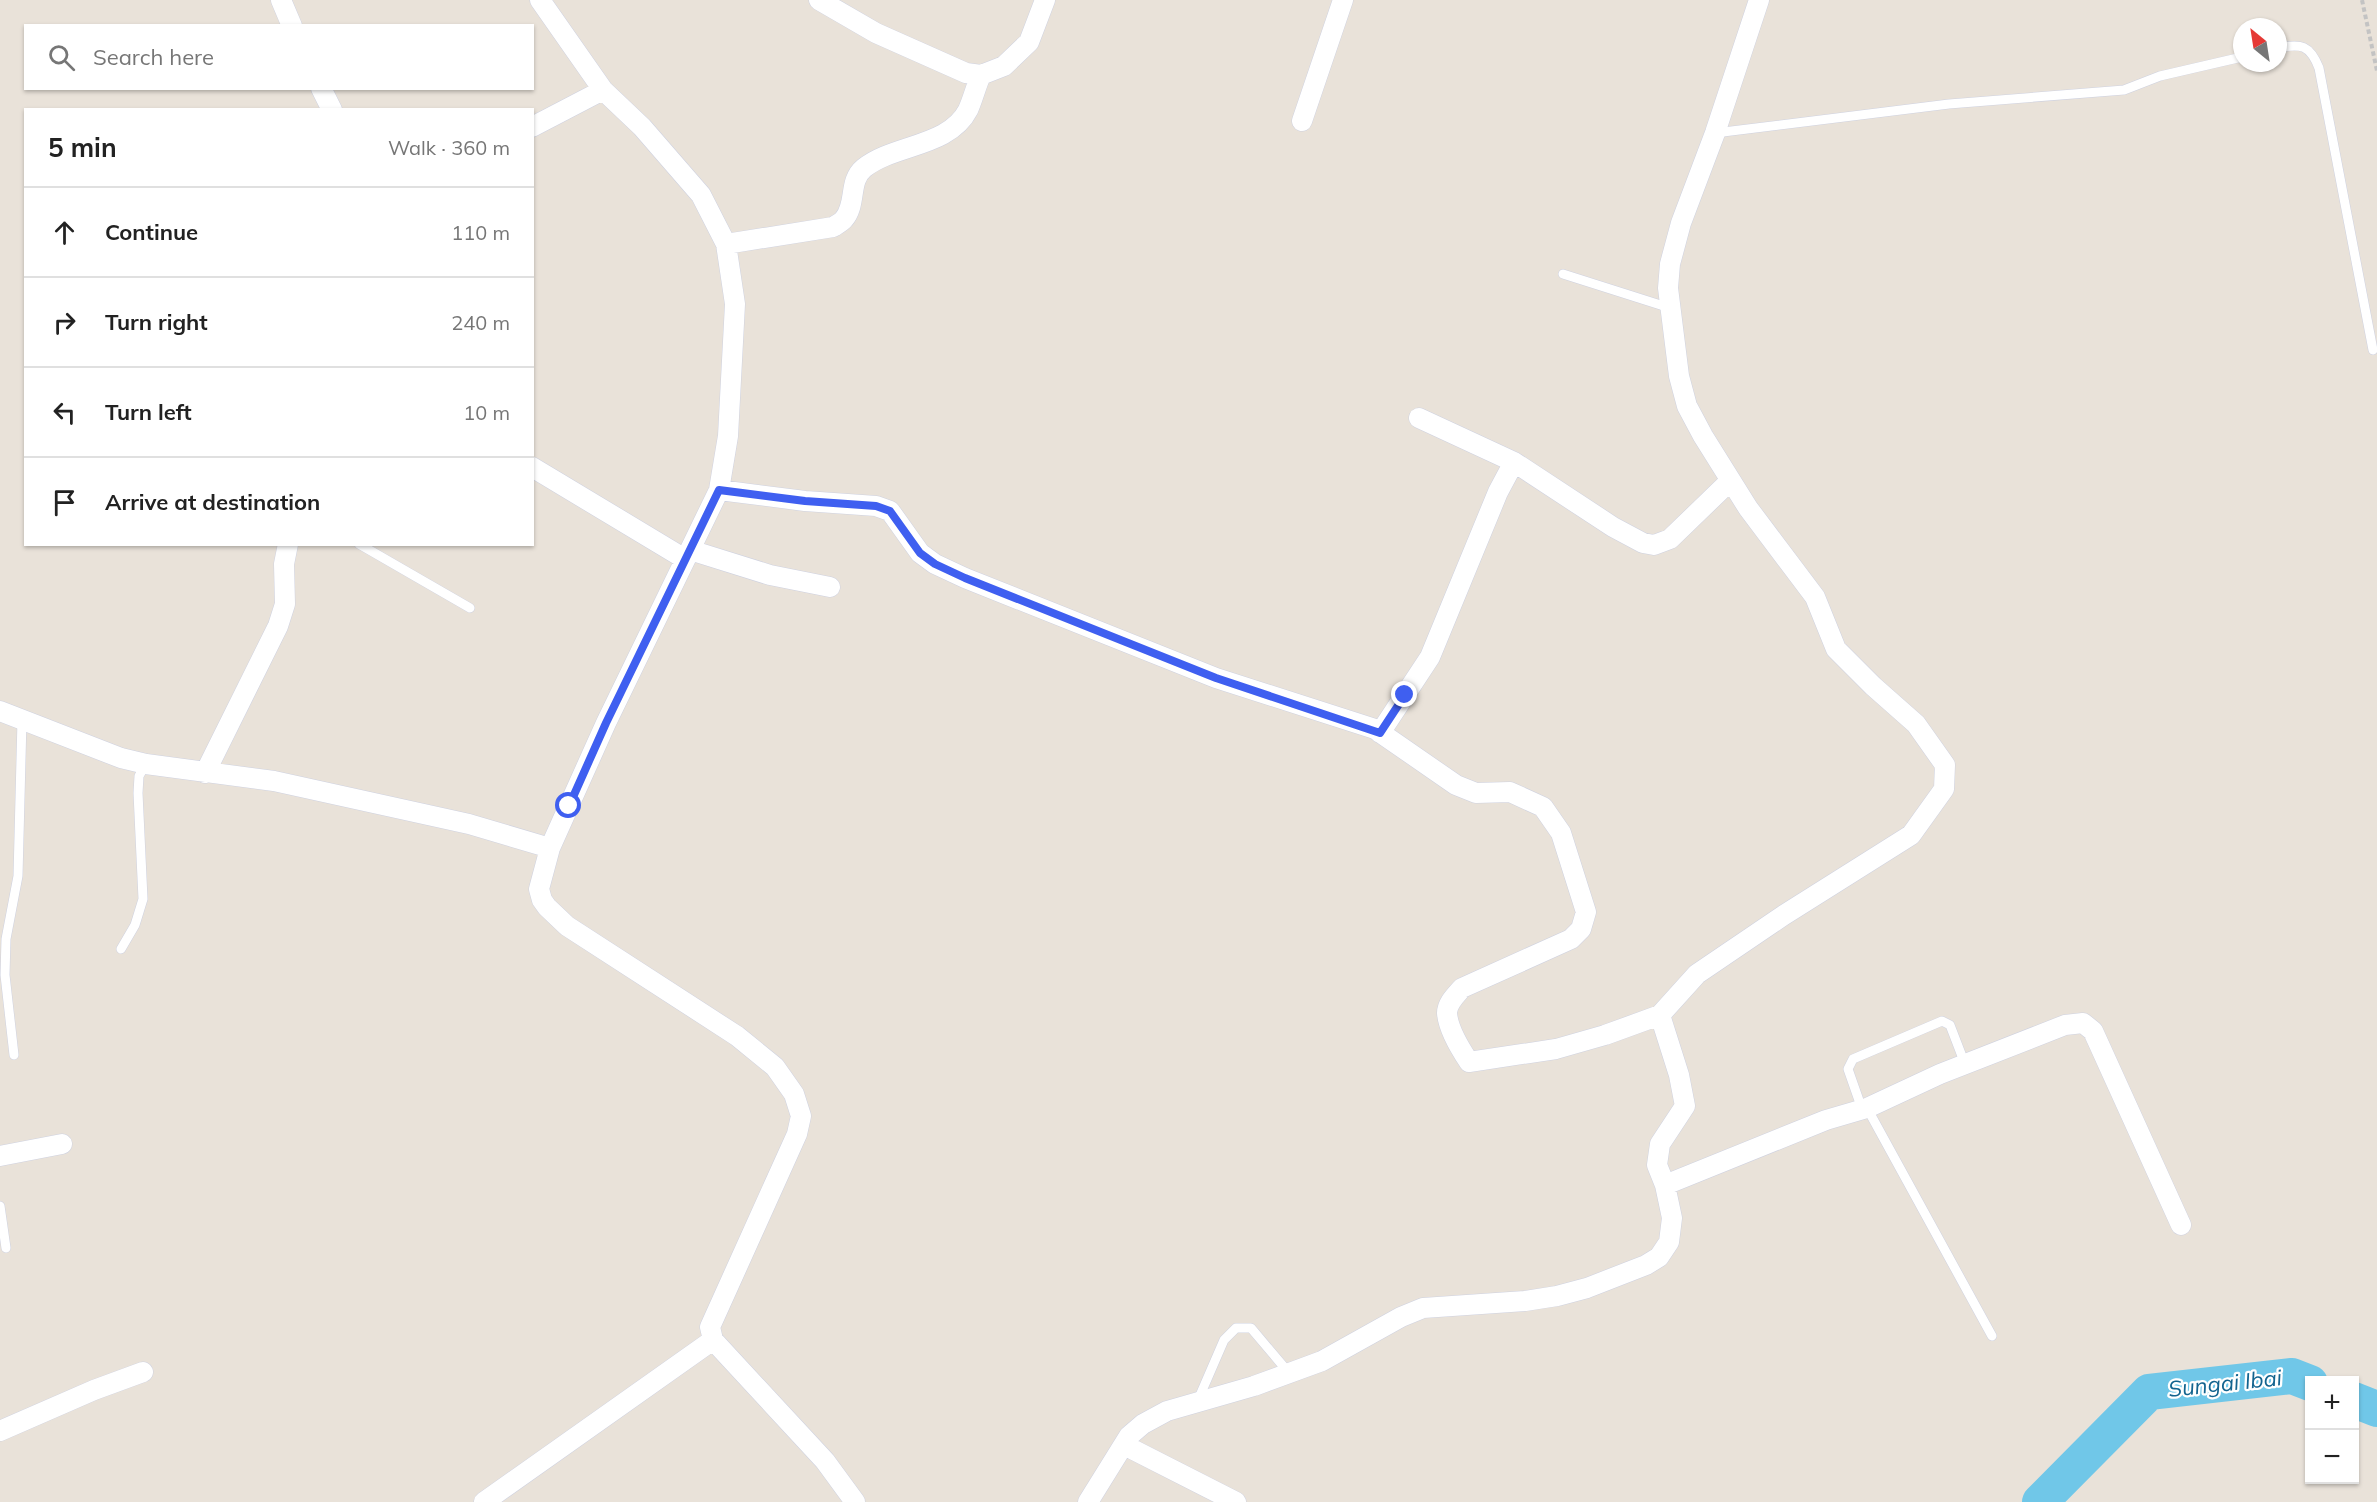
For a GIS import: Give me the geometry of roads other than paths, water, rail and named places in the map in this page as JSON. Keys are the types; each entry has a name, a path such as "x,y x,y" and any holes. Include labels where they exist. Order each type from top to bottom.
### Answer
{"street":[{"path":"281,0 291,24"},
{"path":"540,0 603,90 642,127 700,195 726,244 735,304 728,436 719,490 606,723 550,848 539,889 547,907 567,926 737,1036 775,1067 794,1094 801,1116 797,1134 710,1327 712,1340 825,1461 855,1502"},
{"path":"819,0 876,33 966,73 981,75 1004,66 1029,42 1045,0"},
{"path":"1302,121 1343,0"},
{"path":"719,490 805,501 876,506 890,511 920,553 935,564 965,578 1216,678 1380,733 1456,785 1476,794 1510,792 1543,807 1561,833 1586,912 1581,929 1571,939 1462,988 1452,999 1447,1012 1457,1042 1469,1062 1556,1049 1660,1016 1696,974 1911,835 1944,789 1945,765 1916,724 1873,686 1836,648 1815,597 1730,481 1702,436 1688,406 1675,350 1668,288 1671,264 1681,223 1715,133 1759,0"},
{"path":"726,244 833,227 844,219 851,204 854,184 863,169 939,136 955,126 968,110 981,75"},
{"path":"322,90 331,108"},
{"path":"534,126 603,90"},
{"path":"1419,418 1514,462 1613,527 1643,543 1654,545 1670,539 1730,481"},
{"path":"1380,733 1430,657 1498,492 1514,462"},
{"path":"534,468 688,555 830,587"},
{"path":"205,773 278,626 285,604 284,564 288,546"},
{"path":"0,711 121,758 205,773 274,781 469,824 550,848"},
{"path":"1088,1502 1124,1445 1143,1424 1167,1411 1322,1361 1401,1317 1424,1308 1525,1301 1557,1296 1587,1288 1646,1265 1659,1257 1669,1242 1672,1218 1665,1185 1657,1165 1660,1144 1685,1106 1679,1075 1660,1016"},
{"path":"1665,1185 1826,1120 1864,1109 1965,1064 2065,1025 2083,1023 2093,1031 2181,1225"},
{"path":"0,1156 62,1144"},
{"path":"484,1502 712,1340"},
{"path":"0,1431 94,1390 143,1372"},
{"path":"1124,1445 1236,1502"}],"lane":[{"path":"2287,46 2303,46 2313,54 2319,68 2373,350"},
{"path":"1715,133 1949,104 2124,90 2160,76 2233,59"},
{"path":"1563,274 1670,308"},
{"path":"362,546 470,608"},
{"path":"14,1055 5,975 6,939 18,876 22,720"},
{"path":"121,949 135,926 143,899 138,793 139,777 146,764"},
{"path":"1965,1064 1950,1025 1942,1021 1853,1059 1848,1069 1864,1109 1992,1336"},
{"path":"0,1206 6,1248"},
{"path":"1197,1402 1224,1340 1236,1328 1251,1328 1289,1373"}],"waterway":[{"name":"Sungai Ibai","path":"2040,1502 2149,1392 2292,1376 2305,1381"},
{"name":"Sungai Ibai","path":"2359,1402 2377,1409"}]}
